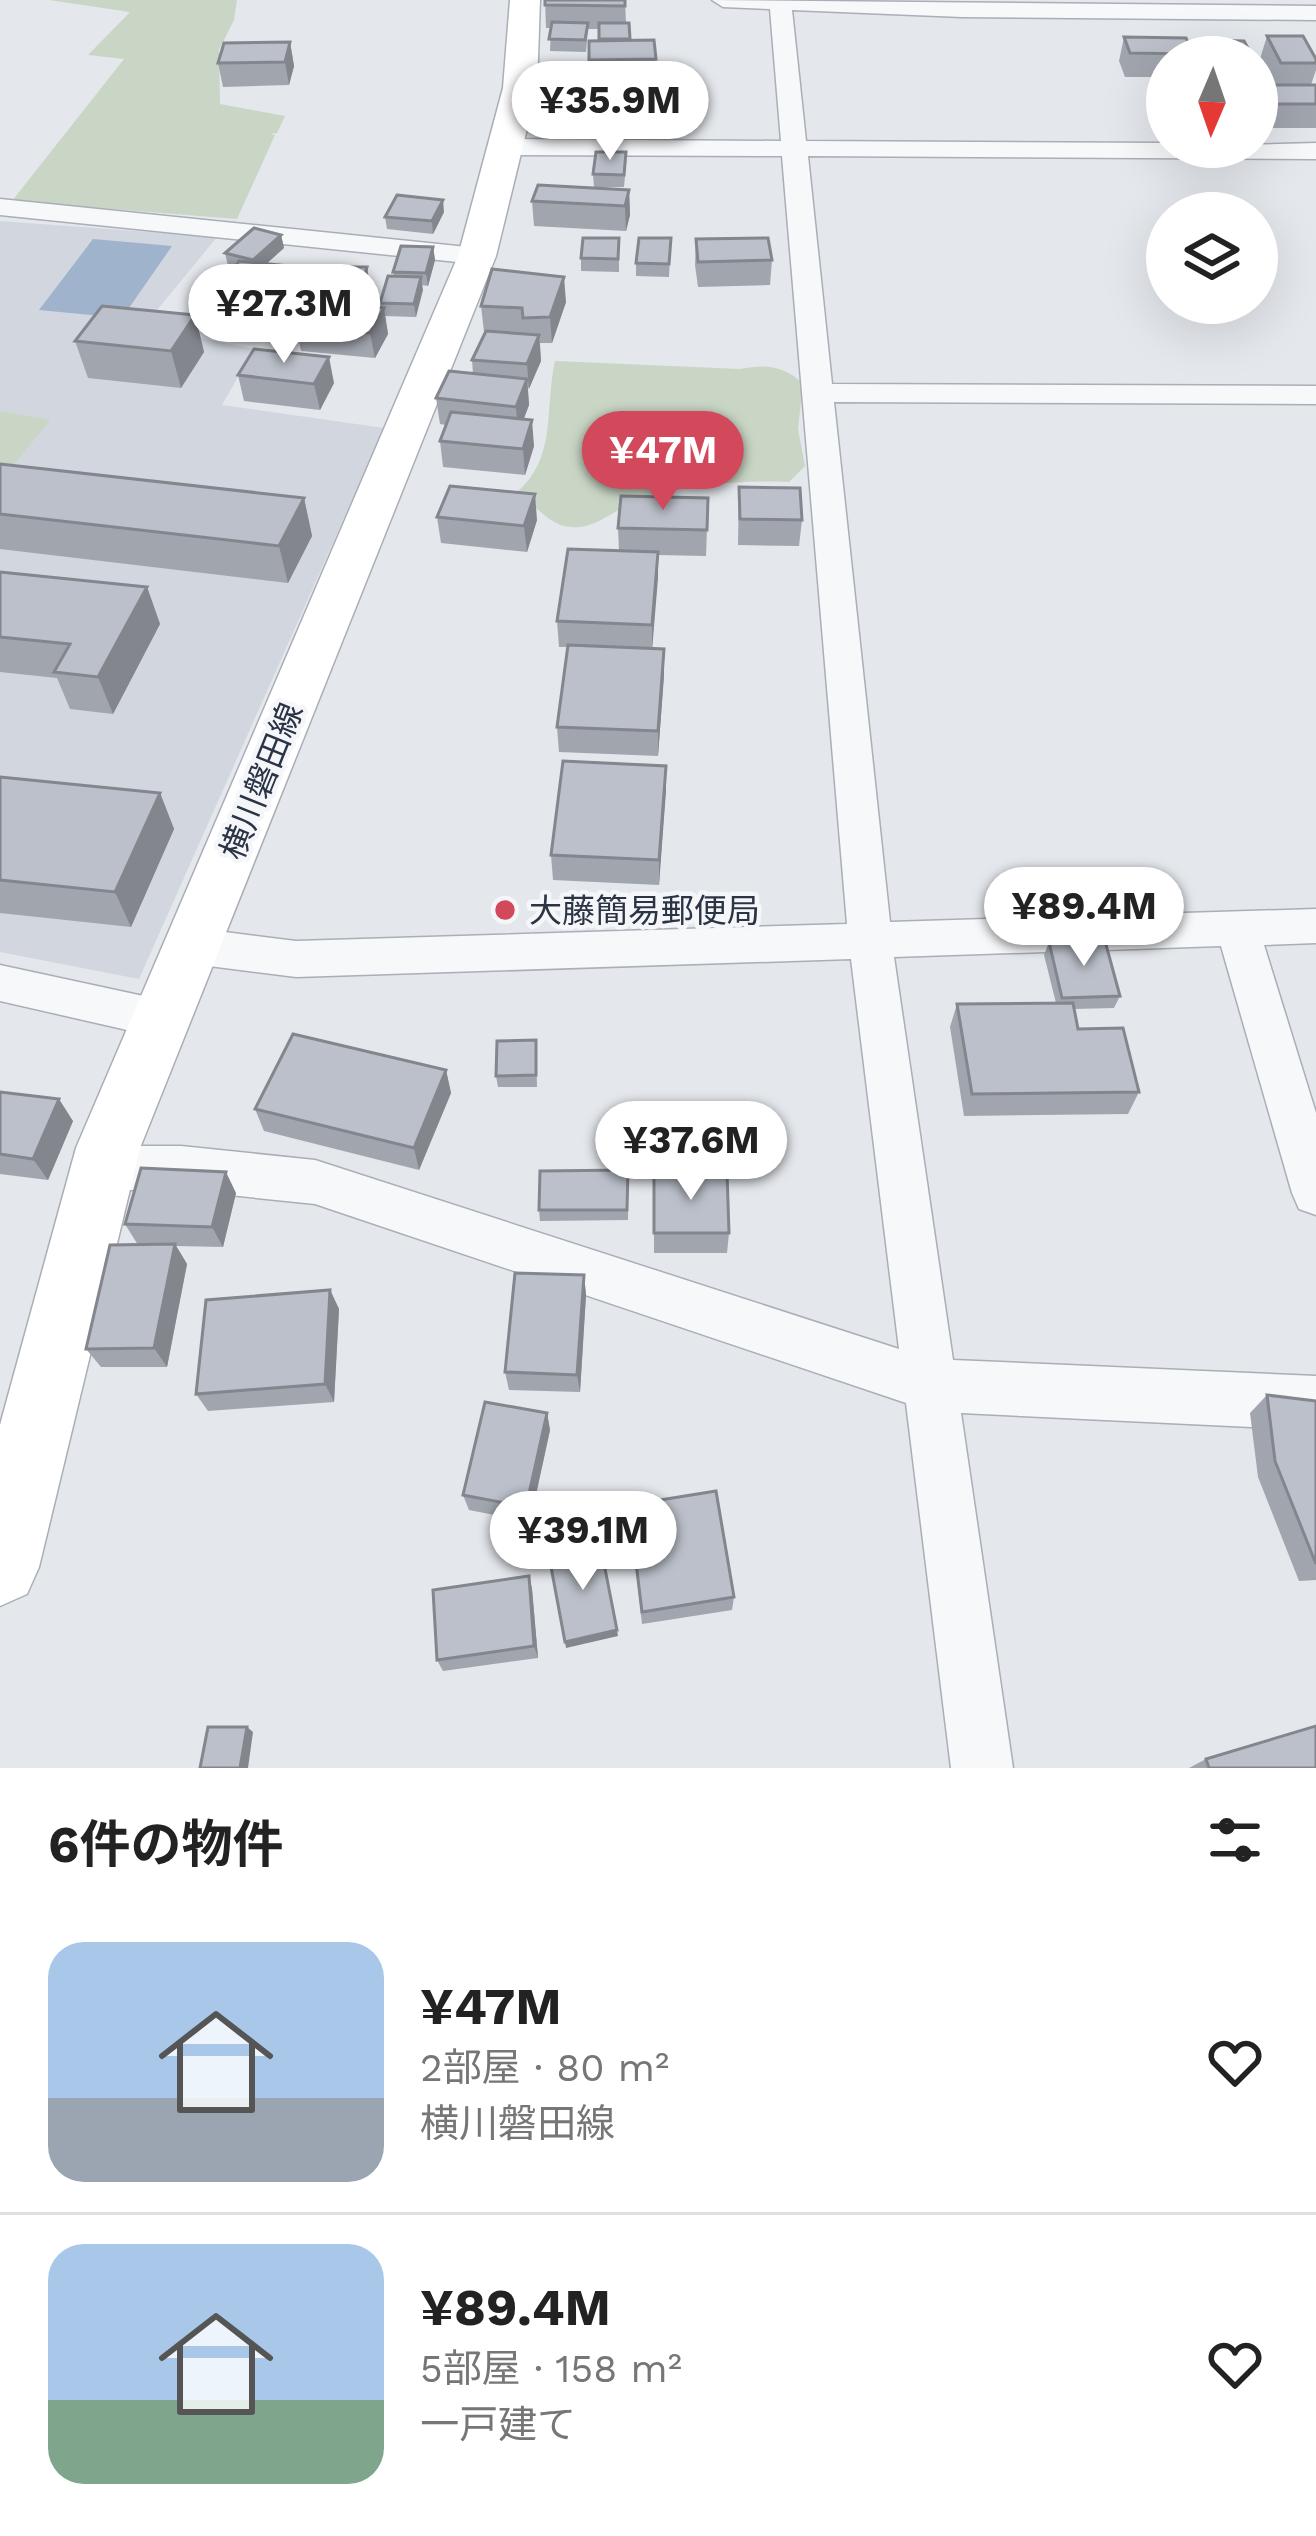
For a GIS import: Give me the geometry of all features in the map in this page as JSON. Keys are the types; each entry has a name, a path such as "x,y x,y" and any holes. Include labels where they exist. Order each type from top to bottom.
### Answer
{"main road":[{"name":"横川磐田線","path":"0,1567 102,1168 477,256 520,88 525,0"}],"street":[{"path":"723,0 962,10 1316,13"},
{"path":"780,0 870,939 982,1768"},
{"path":"508,147 1316,152"},
{"path":"0,207 477,256"},
{"path":"818,393 1316,395"},
{"path":"193,946 296,958 1316,926"},
{"path":"1238,929 1316,1193"},
{"path":"0,983 162,1019"},
{"path":"102,1168 181,1168 315,1182 930,1385 1316,1402"}],"shaded area":[{"path":"0,221 217,237 144,326 254,349 222,405 384,428 139,979 0,952"}],"green space":[{"path":"49,0 237,0 234,20 219,50 220,104 285,116 277,133 270,134 275,135 237,219 12,201 124,59 88,55 130,12"},
{"path":"555,361 781,370 803,384 798,429 805,466 789,482 683,488 639,499 588,525 559,524 514,495 528,481 543,450"},
{"path":"0,411 50,420 0,482"}],"water":[{"path":"93,239 172,246 122,318 39,310"}],"building":[{"path":"545,0 625,0 625,6 545,5"},
{"path":"552,22 588,23 585,40 549,39"},
{"path":"599,23 629,23 630,39 599,39"},
{"path":"1278,36 1303,36 1316,59 1316,63 1281,63"},
{"path":"1124,37 1146,37 1146,53 1130,53"},
{"path":"654,40 656,59 589,60 589,41"},
{"path":"290,42 285,62 218,63 224,43"},
{"path":"1278,85 1316,85 1316,104 1278,104"},
{"path":"596,152 626,152 624,175 593,174"},
{"path":"538,185 629,190 625,206 532,201"},
{"path":"397,195 443,200 432,221 385,217"},
{"path":"254,228 281,235 253,260 225,253"},
{"path":"583,238 619,238 618,259 581,258"},
{"path":"639,238 671,238 669,264 636,263"},
{"path":"768,238 772,260 698,262 696,239"},
{"path":"401,246 433,247 426,273 393,272"},
{"path":"239,261 309,268 295,291 223,284"},
{"path":"334,267 367,267 359,294 325,294"},
{"path":"492,269 564,277 550,317 523,318 522,308 481,306"},
{"path":"388,276 421,277 414,304 380,303"},
{"path":"311,300 384,308 370,333 296,325"},
{"path":"102,306 195,315 171,351 75,341"},
{"path":"486,331 539,335 527,364 472,360"},
{"path":"254,349 329,357 314,384 238,375"},
{"path":"449,371 527,379 516,407 436,398"},
{"path":"451,412 532,420 523,449 440,441"},
{"path":"0,464 304,498 279,546 0,514"},
{"path":"450,486 535,494 524,526 437,517"},
{"path":"739,487 800,488 802,520 740,519"},
{"path":"621,496 708,498 707,530 618,528"},
{"path":"568,549 658,552 652,625 557,621"},
{"path":"0,572 147,587 98,677 54,672 70,644 0,637"},
{"path":"568,645 664,649 658,731 557,727"},
{"path":"563,761 666,766 659,860 551,855"},
{"path":"0,777 160,793 115,892 0,880"},
{"path":"1105,941 1120,996 1062,998 1049,942"},
{"path":"1073,1003 1078,1029 1123,1028 1139,1092 972,1094 957,1004"},
{"path":"293,1034 446,1070 414,1148 255,1109"},
{"path":"536,1040 536,1075 496,1076 497,1041"},
{"path":"0,1092 59,1099 33,1159 0,1154"},
{"path":"141,1168 226,1172 212,1227 125,1224"},
{"path":"628,1170 627,1210 539,1210 540,1171"},
{"path":"654,1172 727,1172 729,1233 654,1233"},
{"path":"175,1244 154,1348 86,1349 110,1245"},
{"path":"515,1273 584,1275 577,1375 505,1372"},
{"path":"330,1290 325,1384 196,1394 206,1300"},
{"path":"1267,1395 1316,1401 1316,1564 1275,1461"},
{"path":"485,1402 547,1413 526,1507 463,1495"},
{"path":"716,1491 734,1597 642,1612 629,1505"},
{"path":"600,1543 617,1630 565,1642 549,1556"},
{"path":"529,1576 534,1646 437,1660 433,1590"},
{"path":"1316,1726 1316,1768 1209,1768 1206,1759"},
{"path":"208,1727 247,1727 240,1768 200,1768"}],"place":[{"name":"大藤簡易郵便局","path":"505,910"}]}
